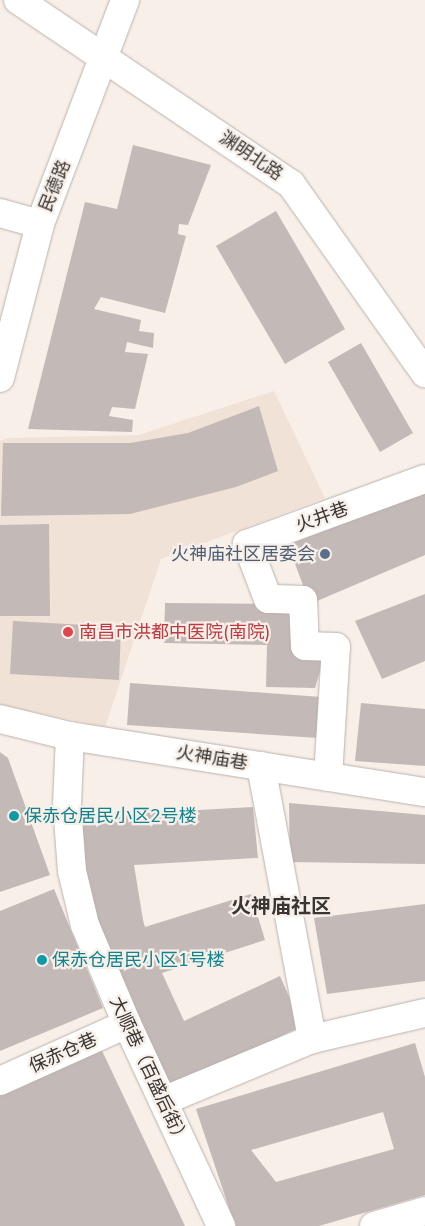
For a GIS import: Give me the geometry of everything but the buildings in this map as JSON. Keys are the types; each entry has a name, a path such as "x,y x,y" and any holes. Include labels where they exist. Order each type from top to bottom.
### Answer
{"street":[{"name":"渊明北路","path":"18,0 291,184 425,373"},
{"name":"民德路","path":"0,378 40,224 106,58 125,0"},
{"path":"0,213 40,224"},
{"name":"火井巷","path":"328,777 336,647 305,646 303,600 268,599 247,544 425,479"},
{"name":"火神庙巷","path":"0,719 70,736 425,792"},
{"name":"大顺巷（百盛后街）","path":"70,736 67,806 72,871 85,925 127,1024 221,1226"},
{"path":"261,766 312,1039"},
{"path":"163,1101 312,1039 425,1014"},
{"name":"保赤仓巷","path":"0,1081 127,1024"},
{"path":"374,1226 425,1212"}],"shaded area":[{"name":"南昌市洪都中医院(南院)","path":"274,391 325,498 161,559 105,727 0,705 0,441 8,438 139,435"}],"place":[{"name":"火神庙社区居委会","path":"325,554"},
{"name":"南昌市洪都中医院(南院)","path":"68,632"},
{"name":"保赤仓居民小区2号楼","path":"14,816"},
{"name":"保赤仓居民小区1号楼","path":"42,960"}],"district":[{"name":"火神庙社区","path":"281,906"}]}
